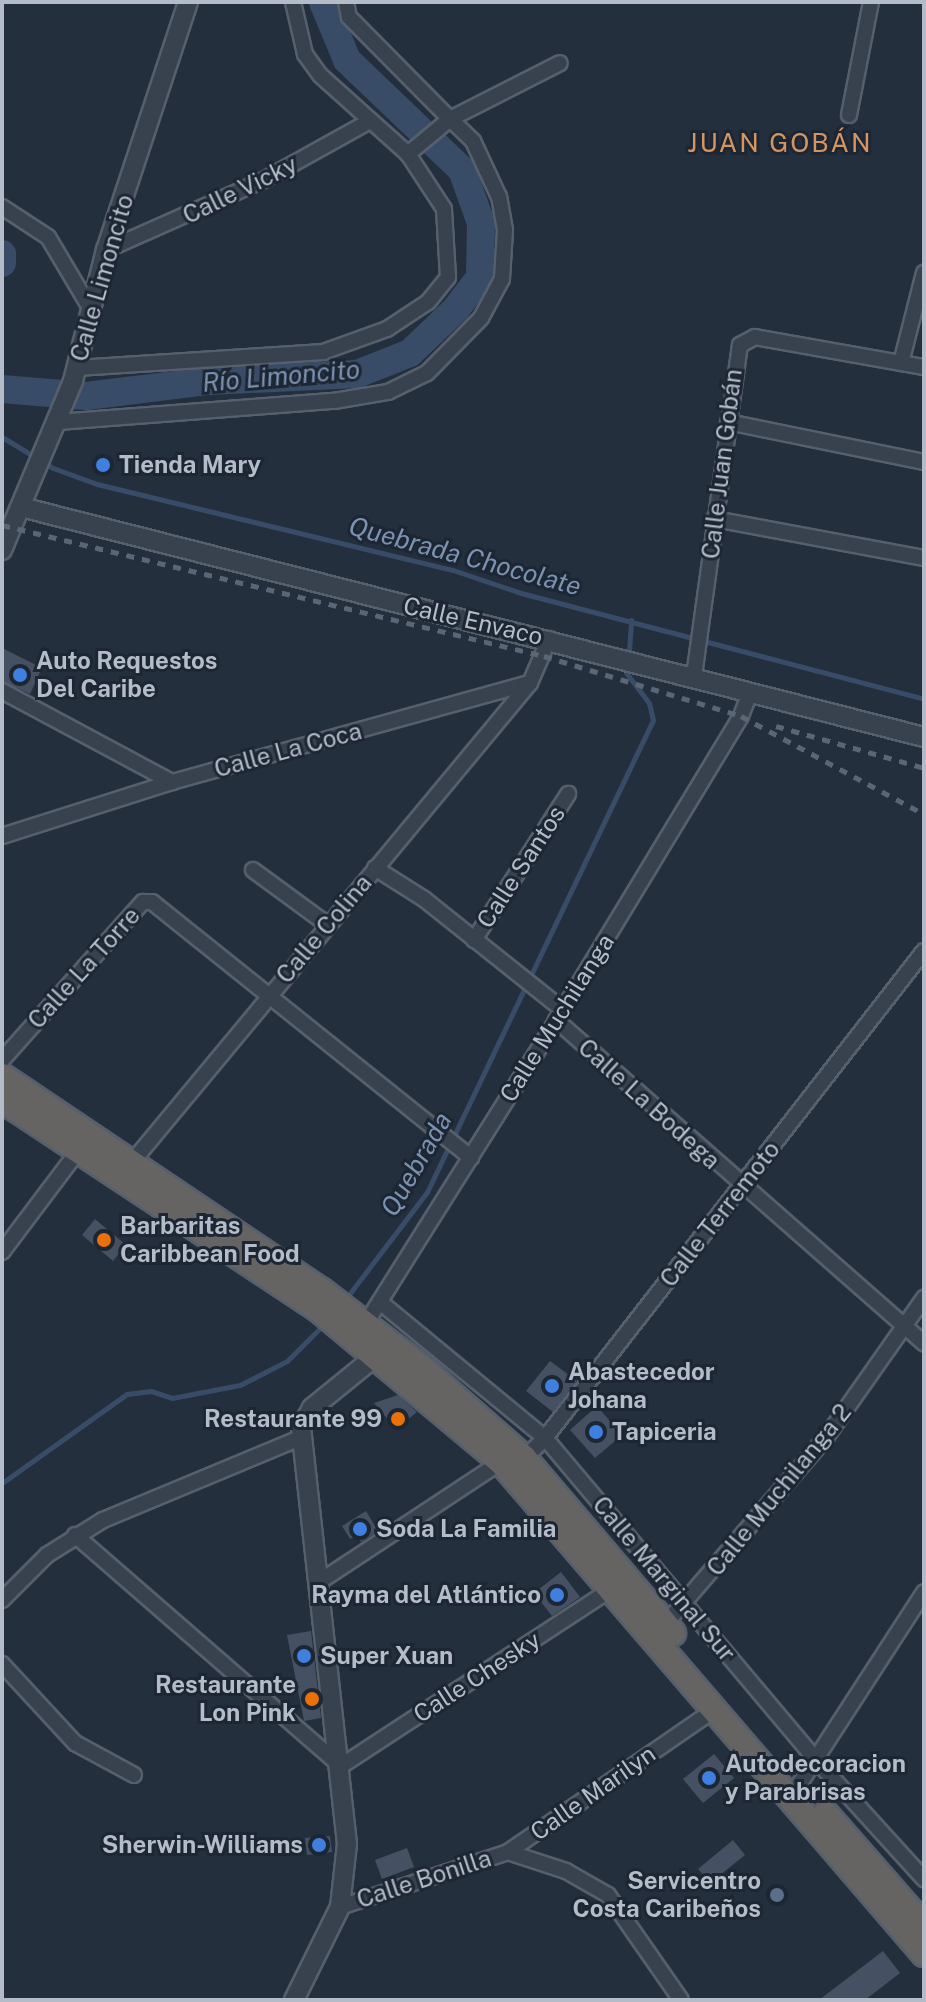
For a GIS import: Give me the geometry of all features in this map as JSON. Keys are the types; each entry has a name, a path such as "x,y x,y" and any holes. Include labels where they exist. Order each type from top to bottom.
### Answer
{"highway":[{"path":"2,1076 126,1170 319,1299 360,1321 512,1464 660,1631 794,1790 924,1954"},
{"path":"2,1100 78,1151 126,1170"},
{"path":"360,1321 377,1355 512,1464 612,1589 660,1631 715,1709 924,1926"}],"street":[{"name":"Calle Limoncito","path":"2,550 13,512 38,472 75,375 89,306 188,2"},
{"path":"75,375 323,352 397,323 428,302 448,277 451,250 444,209 408,154 370,121 305,54 293,2"},
{"path":"60,416 334,401 388,392 427,373 481,318 502,279 505,230 499,197 473,141 445,123 349,17 346,2"},
{"path":"849,115 871,2"},
{"path":"408,154 422,138 445,123 560,63"},
{"name":"Calle Vicky","path":"106,250 262,181 370,121"},
{"path":"2,207 48,237 89,306"},
{"path":"901,363 924,273"},
{"name":"Calle Juan Gobán","path":"694,676 740,345 755,337 924,367"},
{"path":"728,422 924,462"},
{"name":"Calle Envaco","path":"13,512 549,639 924,737"},
{"path":"714,519 924,558"},
{"path":"530,683 549,639"},
{"name":"Calle La Coca","path":"2,836 172,782 530,683"},
{"name":"Calle Colina","path":"126,1170 530,683"},
{"path":"2,691 172,782"},
{"name":"Calle Muchilanga","path":"360,1321 560,1015 741,716 750,693"},
{"name":"Calle Santos","path":"474,940 568,794"},
{"name":"Calle La Bodega","path":"375,868 474,940 544,997 741,1187 924,1343"},
{"path":"253,870 328,925"},
{"name":"Calle La Torre","path":"2,1060 143,902 162,909 466,1155"},
{"name":"Calle Terremoto","path":"319,1582 512,1464 545,1438 924,951"},
{"path":"2,1252 78,1151"},
{"name":"Calle Muchilanga 2","path":"660,1631 827,1436 924,1298"},
{"name":"Calle Marginal Sur","path":"360,1321 545,1438 814,1758 924,1879"},
{"path":"299,1997 340,1907 347,1844 341,1766 300,1438 308,1412 377,1355"},
{"path":"2,1600 75,1535 300,1438"},
{"path":"75,1535 341,1766"},
{"name":"Calle Chesky","path":"341,1766 612,1589"},
{"path":"794,1790 924,1592"},
{"path":"2,1664 75,1743 134,1775"},
{"name":"Calle Marilyn","path":"508,1852 715,1709"},
{"name":"Calle Marilyn","path":"508,1852 566,1871 608,1895 676,2000"},
{"name":"Calle Bonilla","path":"340,1907 508,1852"}],"building":[{"name":"Auto Requestos Del Caribe","path":"2,648 42,668 30,694 2,681"},
{"name":"Barbaritas Caribbean Food","path":"95,1219 126,1245 113,1261 82,1235"},
{"name":"Abastecedor Johana","path":"550,1361 577,1381 553,1412 526,1391"},
{"name":"Restaurante 99","path":"398,1395 417,1412 396,1429 374,1403"},
{"name":"Tapiceria","path":"597,1406 622,1435 595,1458 570,1430"},
{"name":"Soda La Familia","path":"366,1511 378,1531 361,1542 357,1535 350,1539 342,1526"},
{"name":"Rayma del Atlántico","path":"561,1572 580,1597 552,1616 534,1593"},
{"path":"311,1631 321,1718 304,1721 287,1635"},
{"name":"Autodecoracion y Parabrisas","path":"714,1754 734,1778 703,1803 683,1779"},
{"name":"Sherwin-Williams","path":"330,1836 332,1852 307,1855 305,1838"},
{"path":"733,1840 745,1855 710,1883 698,1869"},
{"path":"407,1848 414,1867 382,1879 375,1860"},
{"path":"883,1951 900,1973 865,2000 819,2000"}],"waterway":[{"name":"Río Limoncito","path":"2,389 86,396 209,381 357,374 410,353 456,309 480,277 481,223 462,170 347,60 323,2"},
{"name":"Río Limoncito","path":"2,254 2,263"},
{"name":"Quebrada Chocolate","path":"2,437 53,468 97,484 453,570 521,593 924,699"},
{"name":"Quebrada","path":"629,651 631,620"},
{"name":"Quebrada","path":"344,1301 427,1192 653,720 649,703 626,673"},
{"name":"Quebrada","path":"2,1483 127,1394 151,1391 172,1398 240,1385 287,1361 324,1324"}],"railway":[{"path":"2,525 544,656 741,716 924,814"},
{"path":"776,726 924,768"}],"place":[{"name":"Tienda Mary","path":"103,465"},
{"name":"Auto Requestos Del Caribe","path":"20,675"},
{"name":"Barbaritas Caribbean Food","path":"104,1240"},
{"name":"Abastecedor Johana","path":"552,1386"},
{"name":"Restaurante 99","path":"398,1419"},
{"name":"Tapiceria","path":"596,1432"},
{"name":"Soda La Familia","path":"360,1529"},
{"name":"Rayma del Atlántico","path":"557,1595"},
{"name":"Super Xuan","path":"304,1656"},
{"name":"Restaurante Lon Pink","path":"312,1699"},
{"name":"Autodecoracion y Parabrisas","path":"709,1778"},
{"name":"Sherwin-Williams","path":"319,1845"},
{"name":"Servicentro Costa Caribeños","path":"777,1895"}],"district":[{"name":"JUAN GOBÁN","path":"780,143"}]}
